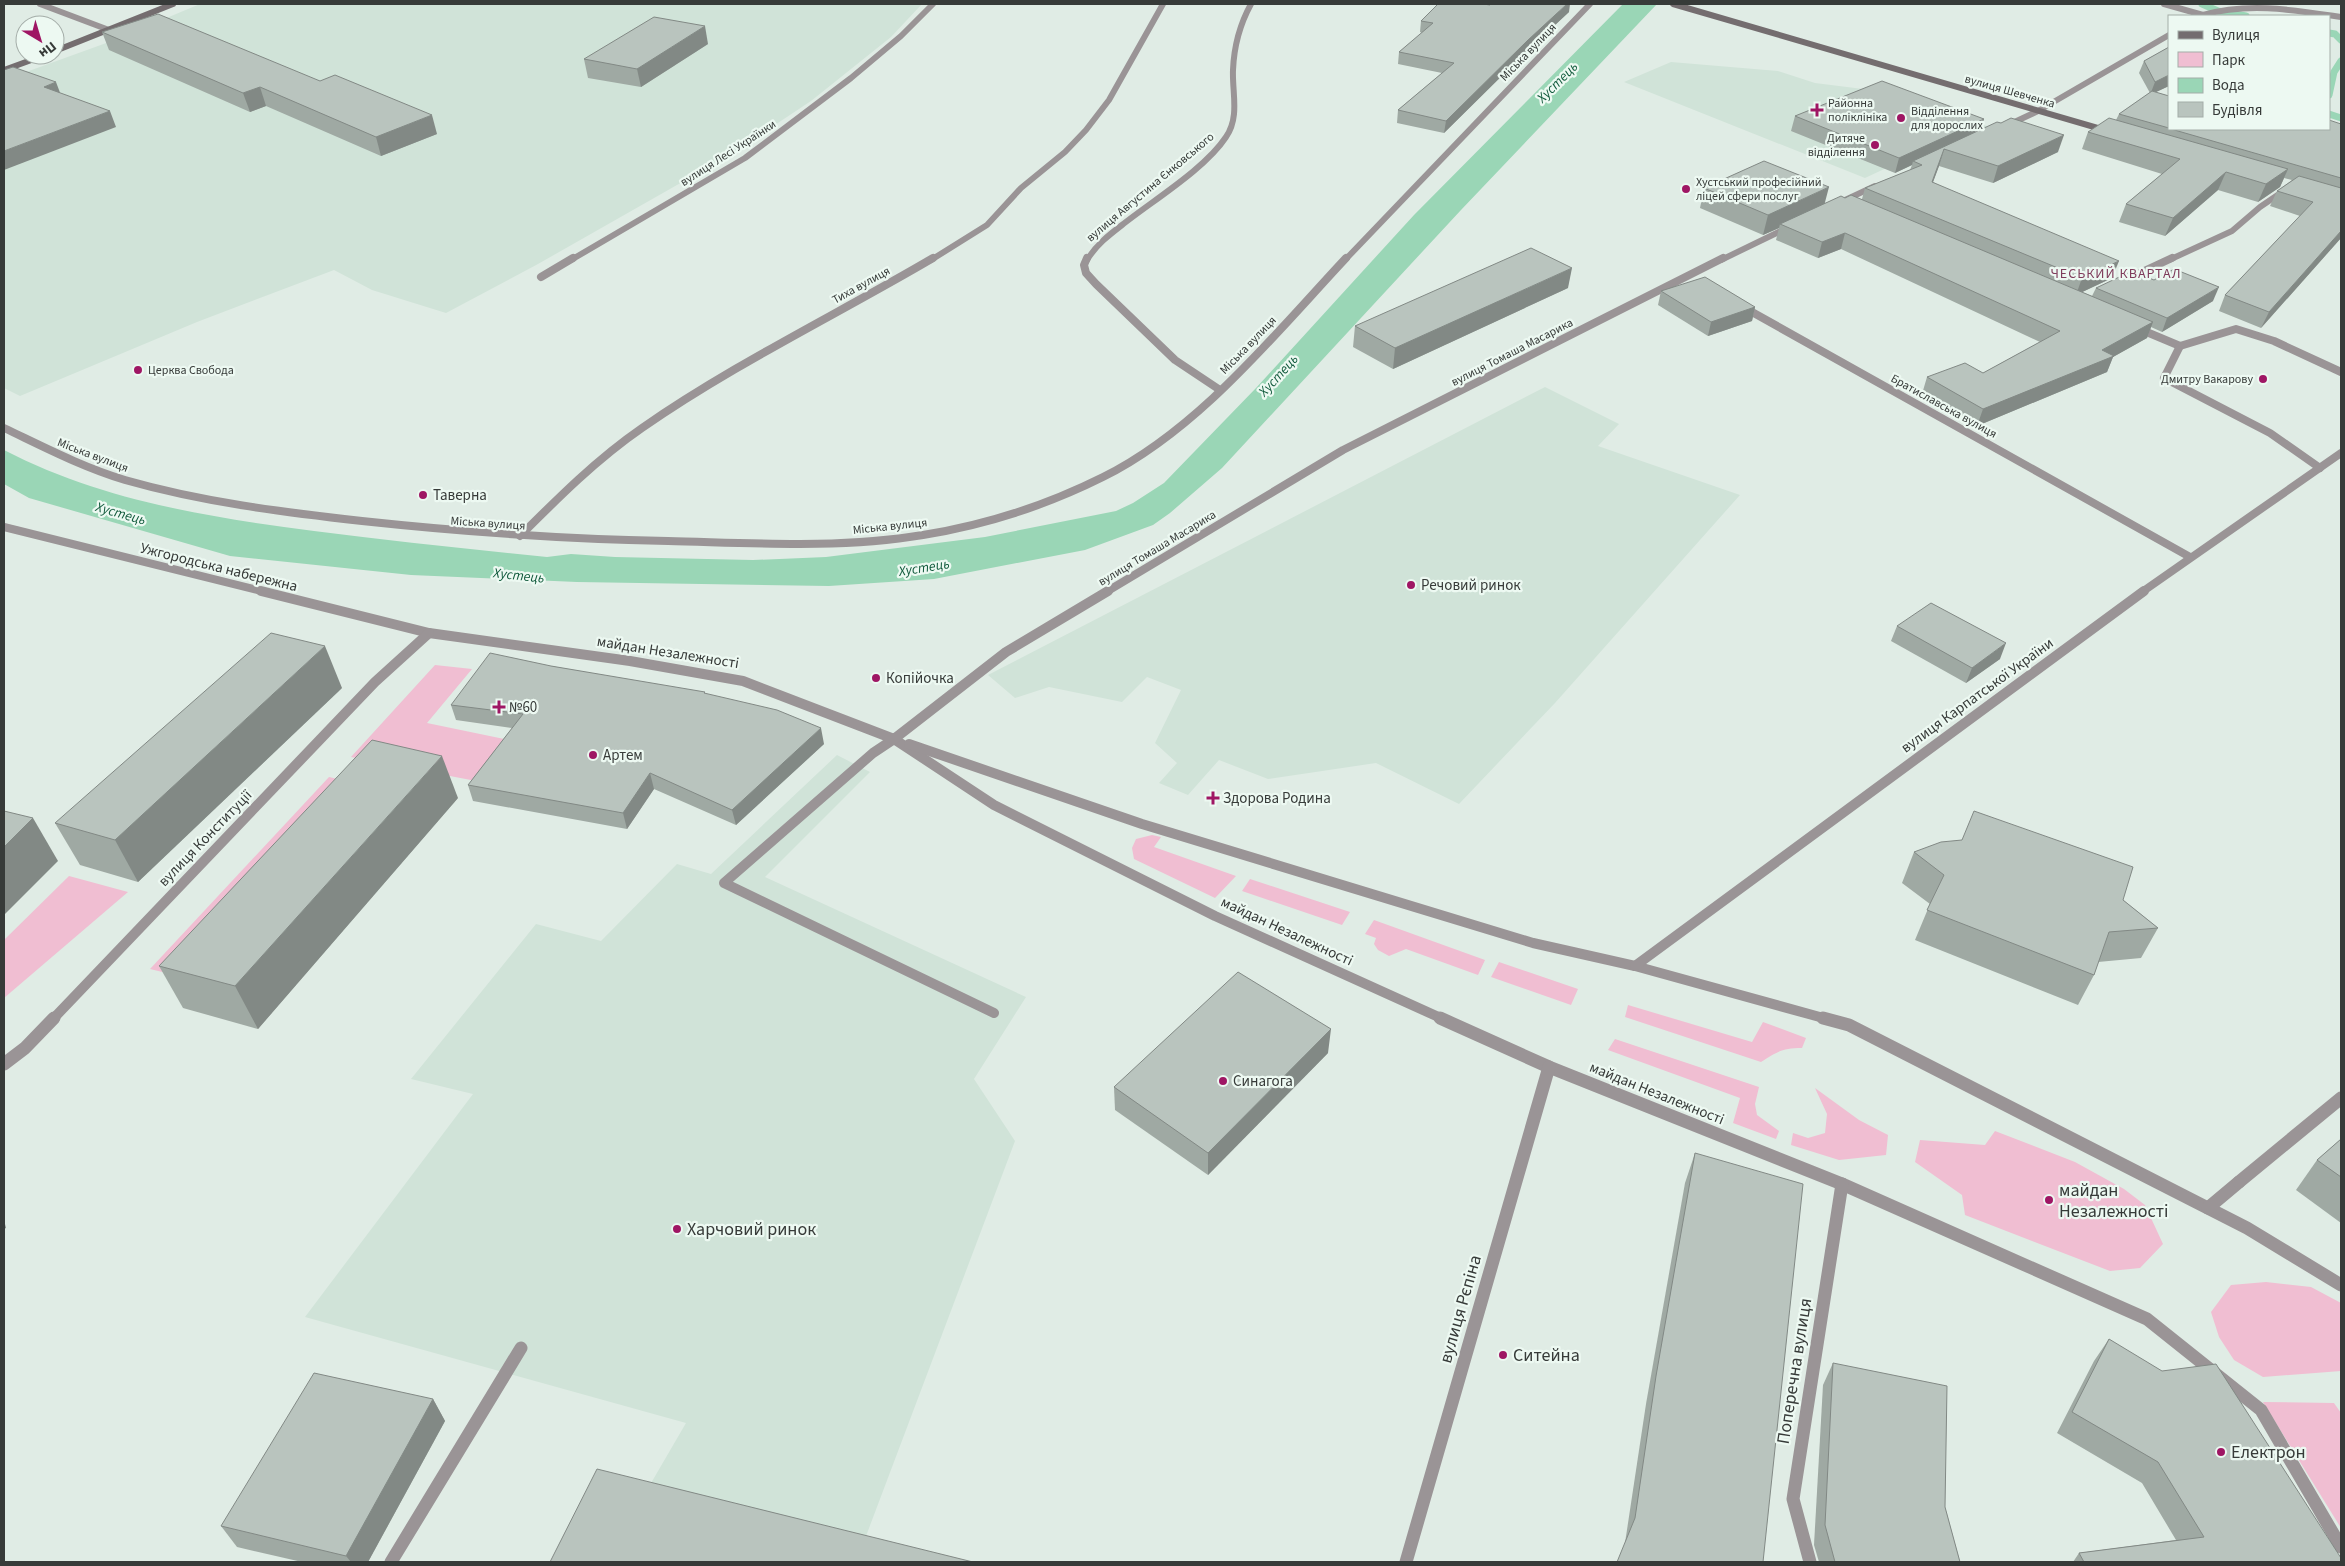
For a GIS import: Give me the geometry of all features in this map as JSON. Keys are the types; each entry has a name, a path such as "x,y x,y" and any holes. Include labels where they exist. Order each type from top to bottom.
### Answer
{"main road":[{"path":"65,47 173,4"},
{"name":"вулиця Шевченка","path":"1673,4 2113,133"},
{"path":"4,70 18,65"},
{"path":"2282,183 2292,185"}],"street":[{"path":"40,4 109,30"},
{"name":"вулиця Лесі Українки","path":"541,278 745,158 851,78 901,36 933,4"},
{"name":"Тиха вулиця","path":"520,536 597,463 662,414 987,225 1021,188 1065,152 1086,130 1109,100 1163,4"},
{"name":"вулиця Августина Єнковського","path":"1220,390 1175,360 1096,284 1086,273 1084,265 1097,245 1206,156 1224,139 1231,129 1234,109 1233,67 1243,18 1251,4"},
{"name":"Міська вулиця","path":"4,428 90,468 150,486 214,500 315,516 435,530 589,540 818,544 874,541 957,528 1033,508 1122,468 1160,442 1199,411 1326,282 1420,178 1590,4"},
{"path":"2164,4 2199,15"},
{"path":"2204,15 2214,11 2233,9 2288,9 2328,15"},
{"path":"1998,130 2038,111 2168,36"},
{"path":"1832,206 1884,182"},
{"path":"2119,282 2232,231 2260,207 2292,185"},
{"path":"1840,202 1850,206"},
{"name":"вулиця Томаша Масарика","path":"994,1013 724,883 873,753 894,739 1006,652 1343,450 1687,276 1798,223"},
{"path":"1687,276 1696,281"},
{"name":"Братиславська вулиця","path":"1739,305 2190,557"},
{"path":"2128,324 2180,346 2236,330 2274,342 2341,372"},
{"path":"2180,346 2164,378 2270,433 2320,468"},
{"name":"вулиця Карпатської України","path":"1635,966 2190,557 2341,453"},
{"name":"Ужгородська набережна","path":"4,527 429,633"},
{"name":"майдан Незалежності","path":"429,633 630,661 744,680 894,739 1161,830 1532,943 1635,966 1849,1025 2247,1228 2341,1285"},
{"name":"вулиця Конституції","path":"4,1064 25,1048 368,689 429,633"},
{"name":"майдан Незалежності","path":"894,739 994,805 1197,908 1382,993 1549,1066 1842,1184 2147,1319 2261,1410 2341,1548"},
{"name":"вулиця Рєпіна","path":"1406,1562 1549,1066"},
{"path":"2208,1208 2341,1098"},
{"name":"Поперечна вулиця","path":"1810,1562 1793,1499 1842,1184"},
{"path":"391,1562 522,1348"}],"shaded area":[{"path":"200,4 922,4 891,37 811,101 728,156 538,264 446,313 372,290 334,270 197,322 20,396 4,388 4,80 45,65 65,65 65,58 109,42"},
{"name":"Районна поліклініка","path":"1671,62 1778,71 1815,83 1887,92 1992,128 1895,164 1865,178 1624,82"},
{"name":"Речовий ринок","path":"1545,387 1619,424 1598,446 1740,495 1555,703 1459,804 1376,763 1268,779 1219,760 1188,795 1159,783 1177,763 1155,743 1181,690 1147,677 1122,702 1049,687 1015,698 988,675"},
{"name":"Харчовий ринок","path":"837,755 870,772 765,877 1026,997 974,1079 1015,1141 857,1560 640,1502 686,1423 305,1317 473,1094 411,1079 536,924 601,941 677,864 711,874"}],"green space":[{"path":"435,665 472,669 427,723 509,740 476,781 351,757"},
{"path":"329,777 359,784 183,977 150,969"},
{"path":"1152,835 1161,837 1154,847 1236,876 1215,898 1134,859 1132,848 1136,839"},
{"path":"69,876 128,892 4,998 4,940"},
{"path":"1250,879 1350,912 1342,925 1242,891"},
{"path":"1374,920 1485,960 1478,975 1406,949 1389,956 1378,950 1374,944 1376,938 1365,934"},
{"path":"1499,962 1578,989 1571,1005 1491,977"},
{"path":"1628,1005 1752,1042 1763,1022 1806,1038 1802,1048 1780,1051 1761,1062 1625,1017"},
{"path":"1615,1039 1759,1087 1755,1104 1757,1115 1779,1131 1776,1139 1733,1123 1740,1098 1608,1050"},
{"path":"1815,1088 1859,1120 1888,1135 1886,1155 1839,1160 1791,1145 1793,1133 1808,1138 1825,1133 1827,1114"},
{"path":"1995,1131 2075,1162 2124,1189 2145,1205 2163,1244 2140,1268 2110,1271 1965,1215 1962,1195 1915,1162 1920,1140 1985,1145"},
{"path":"2266,1282 2311,1287 2341,1303 2341,1371 2263,1377 2234,1360 2219,1337 2211,1312 2231,1285"},
{"path":"2263,1402 2334,1403 2341,1413 2341,1528"}],"water":[{"name":"Хустець","path":"1623,4 1657,4 1461,210 1222,468 1170,513 1153,525 1085,550 934,579 829,586 577,582 411,575 230,556 29,498 4,484 4,450 78,482 116,494 194,512 274,526 343,535 547,557 571,554 615,557 753,560 826,557 985,537 1116,511 1133,503 1164,483 1256,388 1414,215"}],"building":[{"path":"1438,4 1567,4 1446,121 1398,110 1454,63 1399,52 1433,23 1421,21"},
{"path":"158,14 320,81 335,75 432,115 376,137 260,87 243,93 102,32"},
{"path":"654,17 705,26 637,69 584,59"},
{"path":"2168,48 2168,76 2155,82 2144,61"},
{"path":"13,67 56,82 44,87 110,111 4,151 4,70"},
{"path":"1882,81 1984,119 1899,158 1795,116"},
{"path":"2152,91 2168,96 2168,128 2119,114"},
{"path":"2011,118 2064,135 1998,166 1944,149 1932,182 2119,261 2082,278 1865,188 1922,165 1913,161 1997,122 2001,123"},
{"path":"2109,118 2288,169 2266,184 2226,172 2173,218 2126,204 2180,159 2088,132"},
{"path":"2330,120 2341,124 2341,178 2174,130 2330,130"},
{"path":"1764,161 1829,187 1768,215 1704,188"},
{"path":"2299,176 2341,188 2341,231 2269,312 2225,295 2313,202 2277,191"},
{"path":"1851,195 2153,322 2102,350 2114,356 1983,409 1927,377 1965,363 1983,373 2060,331 1845,233 1822,242 1780,224 1841,196 1845,198"},
{"path":"1531,248 1572,268 1395,348 1355,326"},
{"path":"2174,269 2219,287 2167,318 2096,288 2132,271 2154,280"},
{"path":"1705,277 1755,307 1711,322 1661,291"},
{"path":"1931,603 2006,643 1972,668 1897,626"},
{"path":"271,633 325,646 115,840 55,823"},
{"path":"490,653 551,666 705,692 777,710 821,728 732,810 650,773 623,813 468,785 523,714 451,705"},
{"path":"372,740 442,756 235,986 159,966"},
{"path":"4,811 33,818 4,847"},
{"path":"1974,811 2133,867 2123,900 2158,928 2109,932 2094,975 1927,910 1944,875 1914,852 1941,842 1962,840"},
{"name":"Синагога","path":"1238,972 1331,1029 1208,1153 1114,1087"},
{"path":"2341,1139 2341,1177 2317,1160"},
{"path":"1695,1153 1803,1184 1763,1562 1617,1562 1635,1518 1656,1376"},
{"path":"2109,1339 2162,1371 2216,1364 2341,1558 2341,1562 2084,1562 2079,1553 2204,1537 2158,1462 2072,1412"},
{"path":"1833,1363 1947,1386 1945,1507 1960,1562 1835,1562 1825,1525"},
{"path":"314,1373 433,1399 346,1556 221,1526"},
{"path":"597,1469 973,1562 550,1562"}],"waterway":[{"path":"2202,4 2218,11 2240,15"},
{"path":"2330,33 2335,34 2341,40"},
{"path":"2330,90 2334,72 2341,61"},
{"path":"2330,114 2341,118"}],"place":[{"name":"Районна поліклініка","path":"1817,110"},
{"name":"Відділення для дорослих","path":"1901,118"},
{"name":"Дитяче відділення","path":"1875,145"},
{"name":"Хустський професійний ліцей сфери послуг","path":"1686,189"},
{"name":"Церква Свобода","path":"138,370"},
{"name":"Дмитру Вакарову","path":"2263,379"},
{"name":"Таверна","path":"423,495"},
{"name":"Речовий ринок","path":"1411,585"},
{"name":"Копійочка","path":"876,678"},
{"name":"№60","path":"499,707"},
{"name":"Артем","path":"593,755"},
{"name":"Здорова Родина","path":"1213,798"},
{"name":"Синагога","path":"1223,1081"},
{"name":"майдан Незалежності","path":"2049,1200"},
{"name":"Харчовий ринок","path":"677,1229"},
{"name":"Ситейна","path":"1503,1355"},
{"name":"Електрон","path":"2221,1452"}],"district":[{"name":"ЧЕСЬКИЙ КВАРТАЛ","path":"2116,273"}]}
